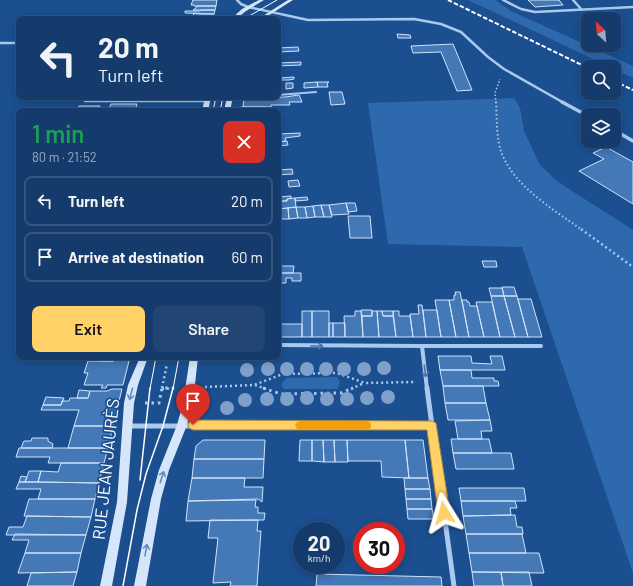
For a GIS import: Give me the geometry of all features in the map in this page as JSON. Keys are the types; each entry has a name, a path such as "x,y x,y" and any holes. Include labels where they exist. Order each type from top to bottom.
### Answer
{"main road":[{"path":"237,16 248,7 262,0"},
{"path":"265,16 291,0"},
{"name":"RUE JEAN JAURÈS","path":"106,586 122,502 126,426 129,403 133,385 143,360"},
{"path":"140,586 156,499 164,470 182,425 191,388 194,360"}],"street":[{"path":"237,0 239,3 248,7 312,20 414,19 445,25 466,36 488,57 504,68 581,112"},
{"path":"503,0 521,9 535,12 633,7"},
{"path":"573,0 582,10"},
{"path":"0,43 16,43"},
{"path":"85,101 146,100"},
{"path":"621,134 633,141"},
{"path":"281,346 541,346"},
{"path":"422,346 454,586"},
{"path":"126,426 432,426"}],"lane":[{"path":"281,95 316,92"}],"path":[{"path":"501,77 495,93 499,134 502,153 512,172 548,206 633,267"},
{"path":"129,403 159,403 167,364"},
{"path":"162,388 254,385 283,374 337,373 364,383 426,382"},
{"path":"254,385 281,394 341,393 364,383"}],"shaded area":[{"path":"468,0 495,0 511,11 581,43 581,52 602,52 620,60 595,60"},
{"path":"621,61 633,66 633,78 621,72"},
{"path":"514,98 520,108 524,131 540,165 558,182 633,230 633,573 522,247 388,244 368,103"},
{"path":"337,377 340,383 337,389 284,389 281,385 286,378"}],"building":[{"path":"193,0 217,0 216,6 194,6 191,5"},
{"path":"528,0 559,0 563,5 535,7"},
{"path":"197,6 216,6 215,10 193,10"},
{"path":"215,10 214,14 185,13 185,11"},
{"path":"194,13 214,14 213,16 193,16"},
{"path":"397,34 410,35 411,38 398,38"},
{"path":"453,44 472,90 457,91 441,52 413,53 411,46"},
{"path":"298,47 299,51 281,52 281,48"},
{"path":"301,62 301,65 281,66 281,63"},
{"path":"294,77 294,79 281,80 281,78"},
{"path":"317,82 318,87 304,88 304,83"},
{"path":"317,82 329,82 327,83 328,87 318,87"},
{"path":"286,83 293,83 293,88 286,89"},
{"path":"329,92 342,92 345,104 331,105"},
{"path":"299,95 302,102 289,102 290,105 271,105 271,107 243,107 244,100 281,100 281,97"},
{"path":"111,104 137,104 136,108 109,108"},
{"path":"79,106 100,106 99,108 78,108"},
{"path":"241,107 266,107 266,108"},
{"path":"300,133 300,136 285,138 286,141 281,142 281,134"},
{"path":"287,141 288,145 281,146 281,142"},
{"path":"604,148 608,148 633,162 633,204 579,171 604,159 593,153"},
{"path":"292,169 293,174 281,175 281,170"},
{"path":"298,180 300,186 289,187 288,181"},
{"path":"291,196 291,198 287,199 287,201 281,201 281,197"},
{"path":"307,197 308,200 295,201 295,198"},
{"path":"295,198 296,207 281,209 281,201 287,201 287,199"},
{"path":"346,203 355,203 357,211 348,212"},
{"path":"346,203 349,214 332,215 329,205"},
{"path":"321,205 324,217 315,217 313,206"},
{"path":"321,205 329,205 332,217 324,217"},
{"path":"313,206 315,217 307,218 305,207"},
{"path":"296,207 305,207 307,218 298,218"},
{"path":"296,207 298,218 289,219 288,208"},
{"path":"288,208 289,219 281,219 281,209"},
{"path":"348,216 370,216 372,238 350,238"},
{"path":"482,261 496,261 497,267 484,267"},
{"path":"281,266 294,266 293,273 281,273"},
{"path":"281,273 301,273 301,281 292,281 292,278 286,278 286,283 281,283"},
{"path":"502,287 514,287 517,296 504,296"},
{"path":"489,288 502,288 504,296 491,296"},
{"path":"455,292 460,292 469,337 456,337 449,300 454,300 454,295 456,295"},
{"path":"491,296 504,296 515,337 500,337"},
{"path":"504,296 517,296 528,337 515,337"},
{"path":"518,299 531,299 542,337 528,337"},
{"path":"435,300 449,300 456,337 441,337"},
{"path":"462,300 467,300 470,306 477,306 484,337 469,337"},
{"path":"476,302 492,302 500,337 484,337"},
{"path":"418,305 422,305 426,337 413,337 410,314 419,314"},
{"path":"361,310 372,310 372,316 362,316"},
{"path":"423,310 437,310 441,337 426,337"},
{"path":"302,311 312,311 312,337 302,337"},
{"path":"312,311 329,311 329,337 312,337"},
{"path":"355,311 361,311 363,337 345,337 344,316 355,316"},
{"path":"372,311 377,311 379,337 363,337 362,316 372,316"},
{"path":"377,311 382,311 383,316 393,316 396,337 379,337"},
{"path":"382,311 393,311 393,316 383,316"},
{"path":"393,311 399,311 399,316 410,316 413,337 396,337"},
{"path":"329,323 333,323 333,337 329,337"},
{"path":"333,323 345,323 345,337 333,337"},
{"path":"281,324 302,324 302,337 281,337"},
{"path":"438,356 471,356 472,363 492,364 490,356 502,356 505,370 440,370"},
{"path":"99,360 114,360 114,361"},
{"path":"129,360 123,385 107,385 106,388 101,388 103,385 84,385 88,373 84,373 88,361"},
{"path":"440,370 471,370 472,378 494,378 494,381 498,381 499,386 443,386"},
{"path":"443,386 483,386 486,403 445,403"},
{"path":"112,389 122,389 113,426 74,426 79,410 41,410 43,405 61,405 62,401 69,401 70,398 88,398 90,391 107,391"},
{"path":"79,390 90,391 88,398 77,398"},
{"path":"46,397 64,398 61,405 43,405"},
{"path":"445,403 486,403 490,420 448,420"},
{"path":"490,420 492,431 481,431 482,439 458,439 455,421"},
{"path":"74,426 113,426 108,448 68,448"},
{"path":"32,438 48,438 48,441 53,444 52,448 21,448 24,441 31,441"},
{"path":"451,439 489,439 492,453 453,453"},
{"path":"203,440 265,440 264,459 194,459 196,446"},
{"path":"300,440 312,440 312,461 299,461"},
{"path":"312,440 323,440 324,462 312,461"},
{"path":"323,440 334,440 335,462 324,462"},
{"path":"334,440 347,440 348,462 335,462"},
{"path":"347,440 405,440 409,478 382,477 381,461 348,461"},
{"path":"405,440 423,440 428,478 409,478"},
{"path":"19,448 108,448 104,463 48,463 50,457 16,457"},
{"path":"453,453 511,453 514,469 456,469"},
{"path":"194,459 264,459 263,478 192,478"},
{"path":"61,463 104,463 99,483 38,482 41,471 58,472"},
{"path":"29,471 41,471 38,482 25,482"},
{"path":"21,476 27,477 25,482 19,482"},
{"path":"192,478 245,478 244,487 263,487 262,502 258,499 188,501"},
{"path":"404,478 428,478 430,489 405,489"},
{"path":"19,482 99,483 95,499 38,499 41,489 16,489"},
{"path":"459,488 524,488 526,501 461,501"},
{"path":"405,489 430,489 431,499 406,499"},
{"path":"29,499 95,499 91,517 24,516"},
{"path":"406,499 431,499 432,509 407,509"},
{"path":"256,500 255,507 258,507 258,513 265,513 264,520 186,521 188,501"},
{"path":"461,501 515,501 517,508 510,508 511,515 463,516"},
{"path":"407,509 432,509 434,519 408,519"},
{"path":"515,515 517,527 522,527 523,534 466,534 463,516"},
{"path":"27,516 91,517 86,535 6,535 9,527 23,527"},
{"path":"210,520 258,520 257,531 261,531 257,586 230,586 231,582 213,583 218,538 208,538"},
{"path":"15,534 86,535 81,553 25,553 29,540 12,540"},
{"path":"466,534 522,534 526,553 469,553"},
{"path":"25,553 81,553 77,572 18,573"},
{"path":"469,553 539,553 544,573 472,572"},
{"path":"77,572 73,586 27,586 31,573"},
{"path":"472,572 501,572 503,586 474,586"},
{"path":"501,572 529,572 532,586 503,586"},
{"path":"317,574 441,577 442,586 316,586"}],"tram line":[{"path":"249,16 277,0"},
{"path":"214,108 215,100"},
{"path":"221,108 222,100"},
{"path":"150,389 155,360"},
{"path":"173,389 178,360"},
{"path":"140,480 150,388"},
{"path":"123,586 137,510 146,474 163,426 173,388"}],"railway":[{"path":"448,0 581,65"},
{"path":"621,84 633,90"}],"slow traffic":[{"path":"300,425 366,426"}],"route":[{"path":"193,425 432,426 444,513"}]}
